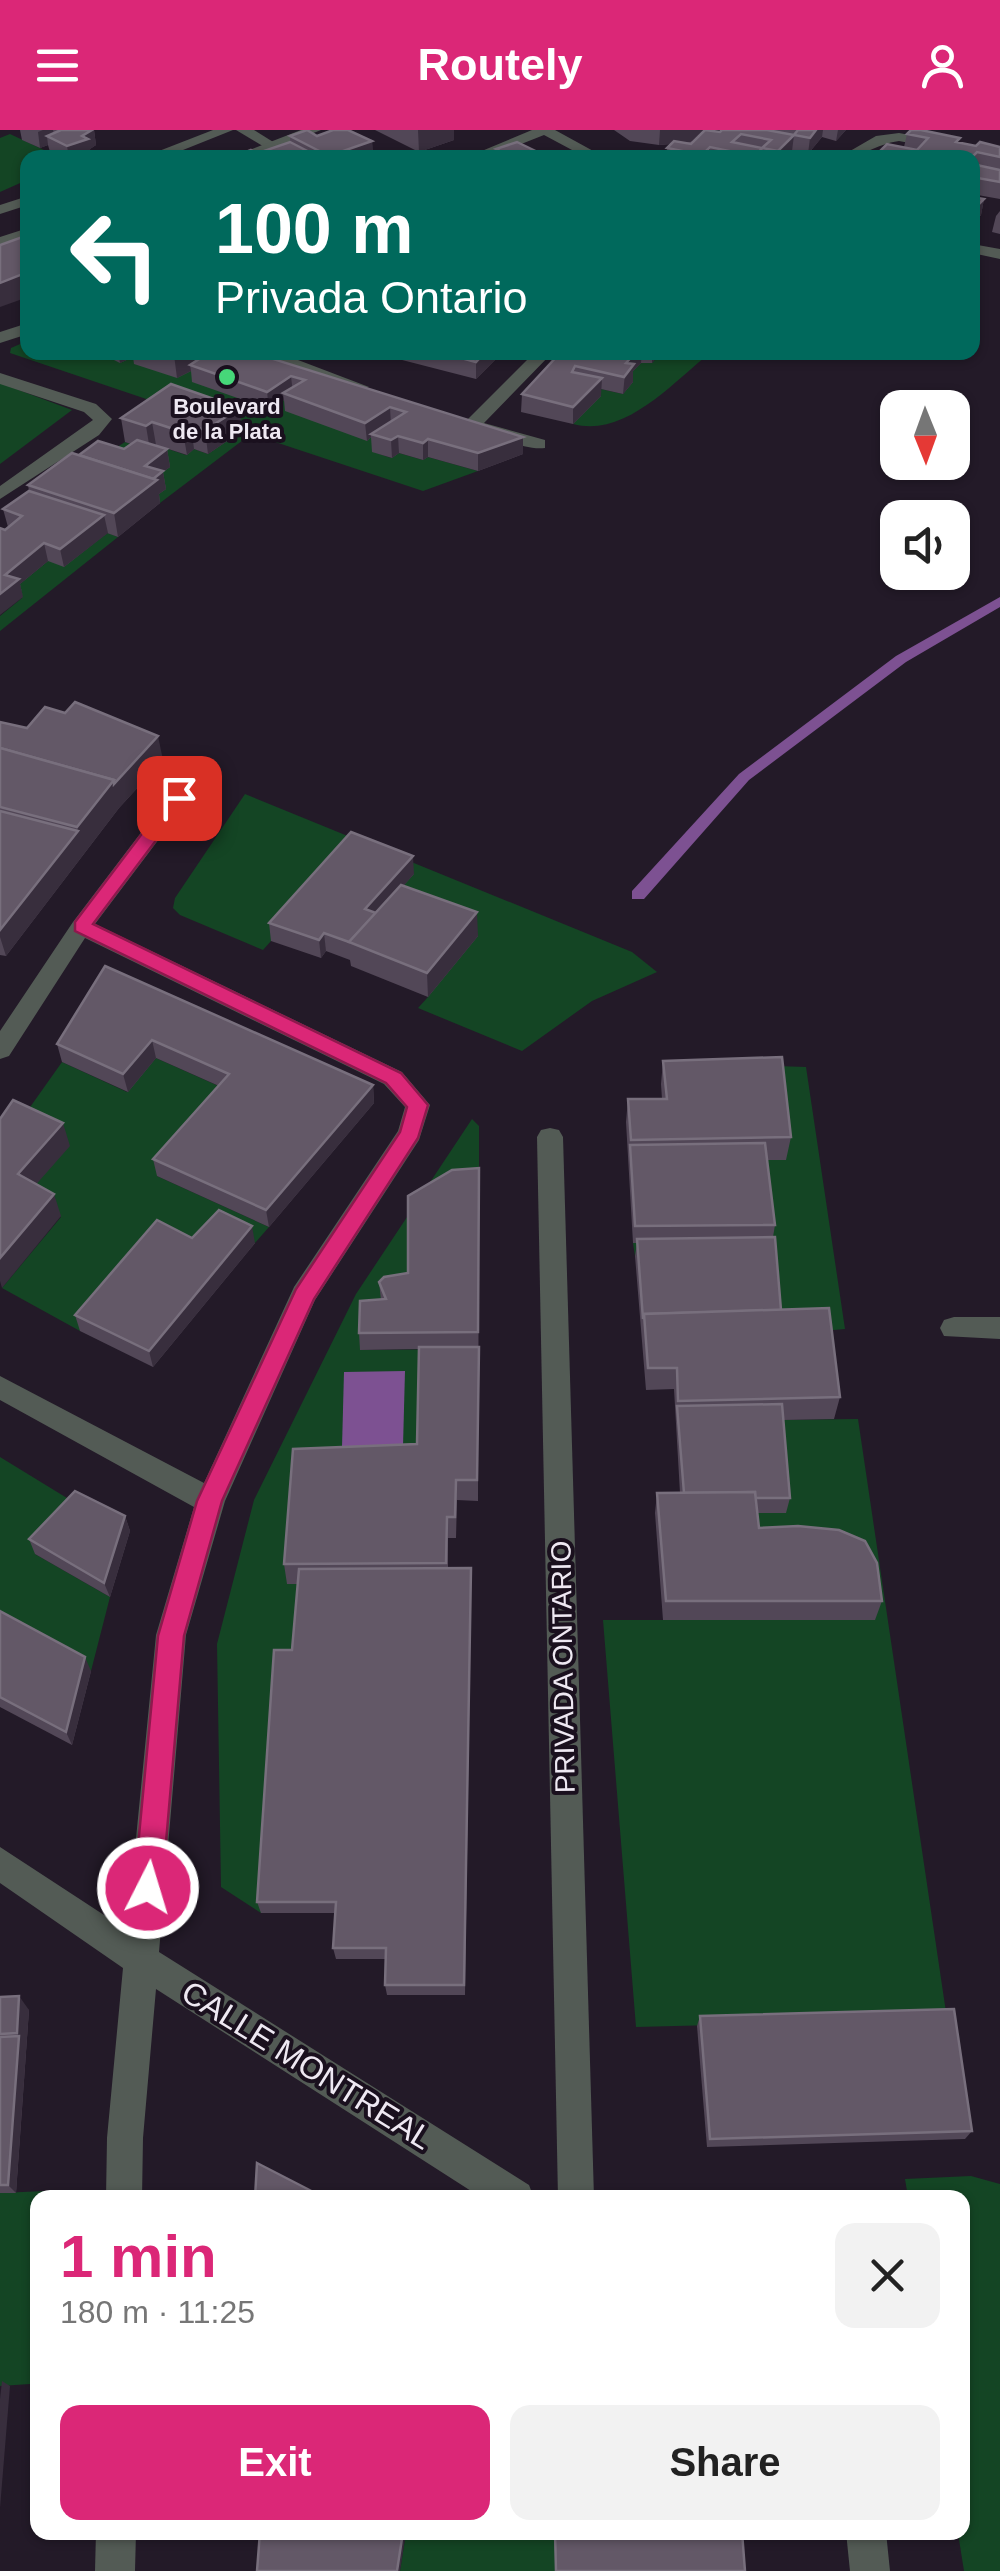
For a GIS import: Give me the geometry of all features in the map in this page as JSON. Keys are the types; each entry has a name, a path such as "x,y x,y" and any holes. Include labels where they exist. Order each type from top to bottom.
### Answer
{"street":[{"path":"170,150 226,130"},
{"path":"243,130 288,139 314,130"},
{"path":"493,150 544,130 583,150"},
{"path":"249,150 271,137"},
{"path":"861,150 881,139 899,137 968,150"},
{"path":"283,360 386,395"},
{"path":"536,360 465,420 538,444"},
{"path":"0,378 90,408 103,419 92,431 0,494"},
{"path":"0,1050 82,926 179,798"},
{"path":"82,926 394,1078 418,1105 410,1133 304,1295 210,1501 171,1636 125,2138 124,2190"},
{"name":"PRIVADA ONTARIO","path":"550,1138 576,2190"},
{"path":"954,1328 1000,1328"},
{"path":"0,1387 210,1501"},
{"name":"CALLE MONTREAL","path":"0,1863 142,1960 503,2190"},
{"path":"115,2571 116,2540"},
{"path":"867,2540 870,2571"}],"green space":[{"path":"10,134 44,150 20,150 20,183 0,192 0,138"},
{"path":"20,344 20,356 10,353 11,348"},
{"path":"31,360 221,360 293,394 391,425 374,452 391,458 399,453 423,460 428,457 478,471 423,491 251,434 160,503 151,500 165,489 148,484 169,467 114,449 125,442 149,450 156,445 186,455 194,449 208,454 241,431"},
{"path":"702,360 629,416 592,426 573,424 600,396 574,383 623,394 632,382 632,372 641,363"},
{"path":"0,383 72,410 0,464"},
{"path":"108,533 118,537 0,631 0,616 22,598 9,593 48,561"},
{"path":"245,794 632,952 657,972 592,1001 522,1051 418,1008 428,997 367,927 413,873 352,850 263,950 180,915 173,908 175,898"},
{"path":"156,1058 232,1092 157,1176 269,1227 255,1243 222,1227 195,1255 160,1237 80,1331 2,1288 61,1217 25,1197 28,1110 62,1062 127,1092"},
{"path":"776,1066 806,1067 845,1329 823,1331 635,1256 633,1243 772,1242 762,1160 786,1159"},
{"path":"472,1119 479,1126 479,1185 410,1290 381,1299 361,1350 479,1349 479,1369 418,1465 302,1583 261,1913 221,1887 217,1644 254,1500 356,1294"},
{"path":"858,1419 947,2019 636,2027 603,1620 875,1620 754,1549 750,1513 786,1513 778,1420"},
{"path":"0,1457 80,1506 35,1554 110,1597 91,1671 0,1621"},
{"path":"971,2176 1000,2184 1000,2571 964,2571 959,2540 970,2540 970,2190 907,2190 905,2179"},
{"path":"30,2192 30,2384 0,2386 0,2193"},
{"path":"405,2540 555,2540 556,2571 400,2571"}],"shaded area":[{"path":"405,1371 403,1446 342,1447 344,1372"}],"building":[{"path":"61,130 92,130 82,136 88,139 67,146 47,136"},
{"path":"307,130 317,136 348,130 372,141 346,150 317,150 290,136"},
{"path":"705,130 767,130 794,135 779,150 667,148 674,141 691,144","holes":["741,134 771,140 762,148 732,142"]},
{"path":"798,130 816,130 810,138 794,135"},
{"path":"921,130 960,138 956,142 976,146 980,142 1000,147 1000,157 980,150 917,150 928,138 907,134"},
{"path":"290,142 306,150 267,150"},
{"path":"517,142 534,150 498,150"},
{"path":"887,144 917,150 881,150"},
{"path":"980,166 1000,170 1000,182 980,178"},
{"path":"20,238 20,275 0,283 0,245"},
{"path":"198,360 277,360 523,437 478,453 428,439 423,443 398,436 391,440 371,434 406,412 390,407 365,423 283,393 305,380 291,376 267,392 190,365"},
{"path":"554,360 629,360 626,363 634,364 624,377 575,366 572,372 602,378 573,407 522,394"},
{"path":"171,384 240,408 205,430 191,426 183,432 121,418"},
{"path":"137,440 167,449 145,466 163,471 153,479 79,455 98,441 124,449"},
{"path":"72,453 157,480 114,513 28,485"},
{"path":"29,491 104,515 60,549 44,543 5,575 19,579 0,594 0,528 5,530 22,516 3,509"},
{"path":"75,702 158,736 114,784 114,780 0,748 0,722 27,728 45,707 65,713"},
{"path":"0,748 114,780 77,827 0,807"},
{"path":"0,811 78,831 0,930"},
{"path":"351,832 413,856 365,909 376,913 349,942 324,933 319,940 269,923"},
{"path":"401,885 477,912 427,973 349,942"},
{"path":"105,966 373,1085 266,1210 153,1159 229,1074 152,1040 123,1074 57,1044"},
{"path":"782,1057 791,1137 631,1140 628,1099 667,1099 663,1061"},
{"path":"13,1100 63,1123 18,1174 54,1194 0,1258 0,1119"},
{"path":"765,1143 775,1225 635,1226 630,1145"},
{"path":"479,1168 478,1332 359,1333 360,1301 386,1299 379,1282 384,1277 408,1273 408,1196 452,1170"},
{"path":"219,1210 252,1226 149,1351 75,1315 157,1220 192,1238"},
{"path":"775,1237 781,1310 644,1314 643,1319 637,1239"},
{"path":"829,1308 840,1397 678,1401 677,1368 648,1368 644,1314"},
{"path":"419,1347 479,1347 477,1480 456,1480 455,1517 447,1517 446,1563 284,1564 293,1449 417,1444"},
{"path":"782,1404 790,1498 755,1498 755,1492 684,1493 677,1406"},
{"path":"75,1491 125,1516 104,1583 29,1539"},
{"path":"755,1492 759,1528 839,1530 865,1541 877,1563 882,1601 666,1601 657,1493"},
{"path":"471,1568 464,1985 385,1985 386,1948 333,1948 336,1902 257,1902 274,1650 292,1650 299,1569"},
{"path":"0,1611 85,1657 66,1732 0,1697"},
{"path":"19,1996 17,2033 0,2034 0,1997"},
{"path":"954,2009 972,2131 710,2139 700,2016"},
{"path":"19,2036 8,2185 0,2185 0,2037"},
{"path":"257,2163 309,2190 255,2190"},
{"path":"259,2540 402,2540 397,2571 257,2571"},
{"path":"555,2540 743,2540 745,2571 556,2571"}],"waterway":[{"path":"638,895 744,777 901,659 1000,601"}],"place":[{"name":"Boulevard de la Plata","path":"227,377"}],"route":[{"path":"148,1888 171,1636 210,1501 304,1295 410,1133 418,1105 394,1078 82,926 179,798"}]}
